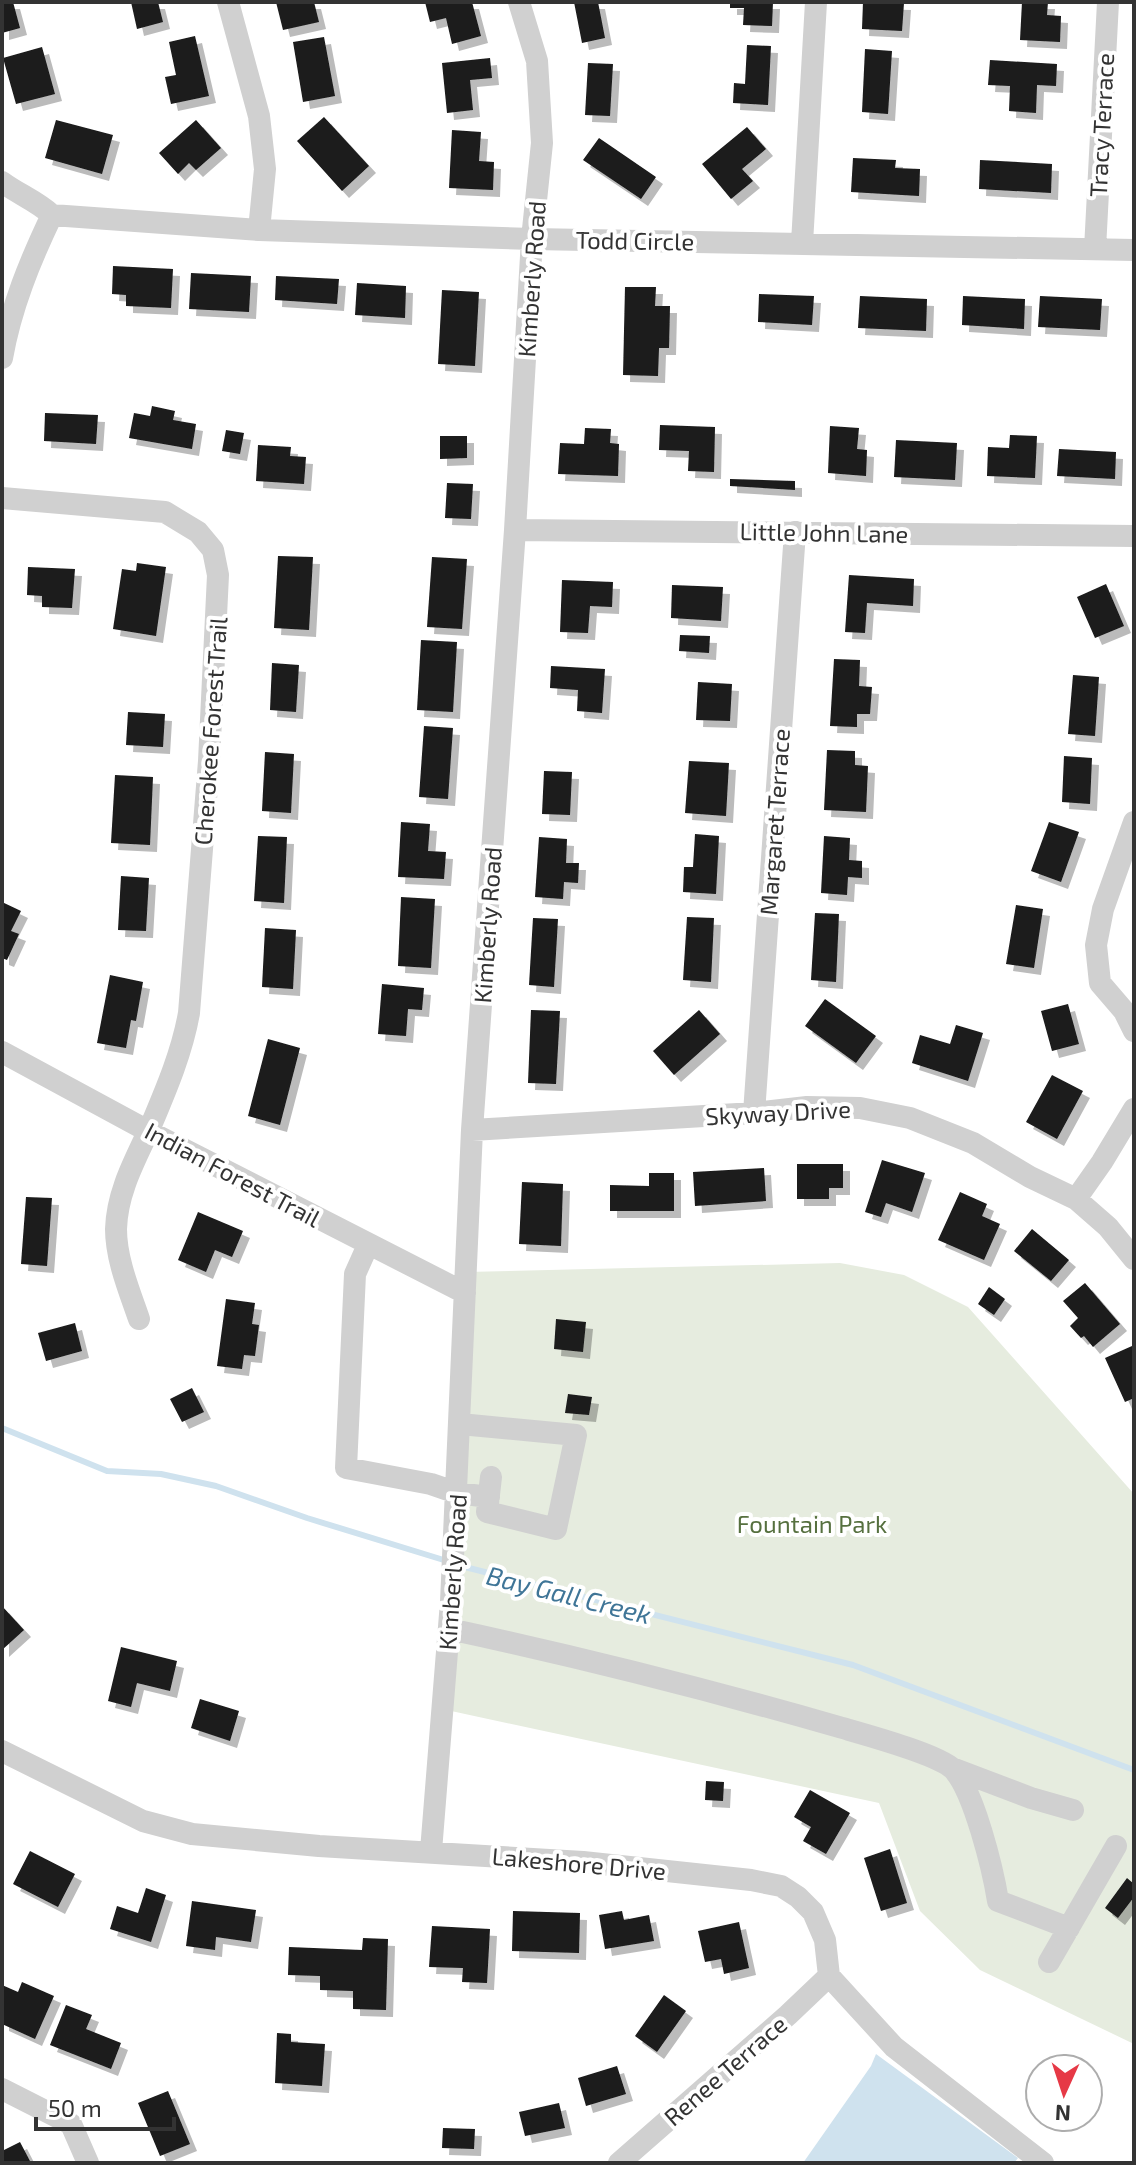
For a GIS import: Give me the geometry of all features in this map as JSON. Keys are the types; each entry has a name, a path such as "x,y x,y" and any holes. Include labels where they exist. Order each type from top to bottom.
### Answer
{"street":[{"path":"228,2 259,116 265,169 259,230"},
{"name":"Kimberly Road","path":"431,1851 451,1602 472,1130 515,530 532,239 542,143 537,61 519,2"},
{"path":"802,243 816,2"},
{"name":"Tracy Terrace","path":"1095,249 1108,2"},
{"name":"Todd Circle","path":"2,182 18,194 40,203 52,215 259,230 532,239 1134,250"},
{"path":"2,358 27,267 52,215"},
{"name":"Cherokee Forest Trail","path":"2,498 165,512 198,532 213,550 218,575 219,601 189,1013 177,1060 122,1191 116,1231 123,1269 139,1319"},
{"name":"Little John Lane","path":"515,530 1134,536"},
{"name":"Margaret Terrace","path":"754,1113 795,532"},
{"path":"1134,822 1103,909 1096,945 1100,983 1124,1011 1134,1031"},
{"name":"Indian Forest Trail","path":"2,1052 148,1131 465,1293"},
{"name":"Skyway Drive","path":"472,1130 807,1107 860,1108 910,1118 973,1143 1030,1177 1076,1199 1108,1227 1134,1259"},
{"path":"1076,1199 1134,1109"},
{"path":"368,1245 355,1274 346,1468 431,1484 457,1493 490,1487 487,1512 556,1529 576,1435 460,1424"},
{"path":"449,1629 657,1677 899,1744 1031,1798 1073,1810"},
{"name":"Lakeshore Drive","path":"2,1751 143,1821 192,1834 319,1846 583,1862 781,1886 813,1912 825,1940 829,1976"},
{"path":"952,1768 965,1787 994,1875 998,1901 1069,1928"},
{"path":"1049,1962 1116,1846"},
{"path":"829,1976 894,2047 1043,2163"},
{"name":"Renee Terrace","path":"619,2163 829,1976"},
{"path":"2,2089 71,2124 88,2163"}],"green space":[{"name":"Fountain Park","path":"840,1263 904,1275 968,1307 1134,1494 1134,2044 980,1970 920,1911 879,1803 442,1709 466,1272"}],"water":[{"path":"876,2054 1018,2158 1014,2163 803,2163 871,2066"}],"building":[{"path":"2,2 13,2 20,28 2,33"},
{"path":"131,2 158,2 163,22 137,29"},
{"path":"276,2 314,2 319,22 283,30"},
{"path":"425,2 472,2 481,36 452,44 446,18 430,22"},
{"path":"574,2 598,2 605,38 582,43"},
{"path":"730,2 773,2 772,26 743,25 744,8 730,8"},
{"path":"863,2 904,3 902,31 862,29"},
{"path":"1022,2 1048,2 1047,15 1061,16 1060,42 1020,40"},
{"path":"195,36 209,96 171,104 165,77 176,75 169,42"},
{"path":"324,37 335,96 303,102 293,42"},
{"path":"747,45 771,46 768,105 733,103 734,83 745,84"},
{"path":"42,47 55,94 16,104 3,58"},
{"path":"865,49 892,51 888,114 862,112"},
{"path":"490,58 492,78 470,80 473,110 447,113 442,63"},
{"path":"990,60 1057,64 1056,86 1037,85 1036,113 1009,111 1010,86 988,85"},
{"path":"588,63 613,64 610,116 585,115"},
{"path":"324,117 369,166 342,191 297,141"},
{"path":"56,120 113,135 102,174 45,158"},
{"path":"196,120 221,148 196,170 189,163 178,174 159,153"},
{"path":"747,127 766,149 742,169 753,181 731,199 702,164"},
{"path":"452,130 481,132 479,161 494,162 493,190 449,188"},
{"path":"599,138 656,177 641,199 583,160"},
{"path":"853,158 896,160 895,168 920,169 919,196 851,192"},
{"path":"980,160 1052,164 1051,193 979,189"},
{"path":"113,266 173,269 171,308 126,306 126,295 112,294"},
{"path":"191,273 251,276 249,312 189,309"},
{"path":"276,276 339,279 337,304 275,300"},
{"path":"357,283 406,286 405,318 355,315"},
{"path":"625,287 656,287 655,306 670,306 669,348 659,348 658,376 623,375"},
{"path":"442,290 479,292 475,366 438,364"},
{"path":"759,294 814,296 812,325 758,322"},
{"path":"860,296 927,299 926,331 858,328"},
{"path":"963,296 1025,299 1024,329 962,325"},
{"path":"1040,296 1102,299 1100,330 1038,327"},
{"path":"152,406 175,411 173,420 196,424 192,449 129,438 134,413 150,416"},
{"path":"45,413 98,415 96,444 44,441"},
{"path":"660,425 715,427 714,472 688,471 689,451 659,450"},
{"path":"830,426 859,428 857,449 867,450 866,476 828,473"},
{"path":"585,428 611,429 610,443 619,444 618,476 558,474 560,443 584,444"},
{"path":"226,430 244,433 240,454 222,451"},
{"path":"1010,435 1037,436 1035,478 987,476 988,447 1009,448"},
{"path":"440,436 467,436 467,458 440,459"},
{"path":"896,440 957,443 955,480 894,477"},
{"path":"258,445 291,447 290,456 306,457 304,484 256,481"},
{"path":"1059,449 1116,452 1115,479 1057,476"},
{"path":"730,479 795,481 795,490 730,486"},
{"path":"447,483 473,484 471,519 445,518"},
{"path":"278,556 313,557 309,630 274,628"},
{"path":"432,557 467,559 462,629 427,627"},
{"path":"137,563 166,567 156,636 113,629 122,569 136,571"},
{"path":"28,567 75,569 72,608 42,607 42,596 27,595"},
{"path":"849,575 914,579 913,606 867,603 865,633 845,632"},
{"path":"562,580 613,582 612,607 590,606 588,633 560,632"},
{"path":"1106,584 1124,626 1095,638 1077,597"},
{"path":"672,585 723,587 721,621 671,618"},
{"path":"680,635 710,636 709,653 679,651"},
{"path":"421,640 457,642 453,712 417,710"},
{"path":"834,659 860,660 859,686 872,687 870,714 857,714 857,727 830,726"},
{"path":"272,663 299,665 296,712 270,710"},
{"path":"551,666 605,669 602,713 577,711 578,690 550,688"},
{"path":"1073,675 1099,677 1095,736 1068,734"},
{"path":"698,682 732,684 730,721 696,720"},
{"path":"128,712 165,714 163,747 126,745"},
{"path":"424,726 453,728 448,799 419,797"},
{"path":"827,750 855,751 855,765 868,766 866,812 824,810"},
{"path":"265,752 294,754 291,813 262,811"},
{"path":"1064,756 1092,758 1090,804 1062,802"},
{"path":"689,761 729,763 726,816 685,813"},
{"path":"544,771 572,772 570,815 542,814"},
{"path":"115,775 153,777 150,845 111,843"},
{"path":"401,822 430,824 428,851 446,852 444,879 398,877"},
{"path":"1049,822 1079,832 1061,882 1031,871"},
{"path":"695,834 719,836 716,894 683,892 684,867 693,867"},
{"path":"258,836 287,837 284,903 254,901"},
{"path":"824,836 850,838 849,860 862,861 862,878 848,877 847,895 821,893"},
{"path":"539,837 567,839 566,863 579,863 578,883 564,882 563,899 535,897"},
{"path":"121,876 149,878 146,931 118,930"},
{"path":"401,897 435,899 431,968 398,966"},
{"path":"2,902 21,911 11,931 19,934 7,960 2,958"},
{"path":"1016,905 1043,909 1034,968 1006,964"},
{"path":"815,913 839,914 836,982 811,980"},
{"path":"687,917 714,918 711,982 683,980"},
{"path":"533,918 558,919 554,987 529,985"},
{"path":"265,928 296,930 293,989 262,987"},
{"path":"110,975 143,982 136,1021 131,1020 126,1048 97,1043"},
{"path":"382,984 424,988 422,1010 408,1009 406,1036 378,1034"},
{"path":"825,999 876,1036 856,1063 805,1026"},
{"path":"1068,1004 1079,1044 1052,1051 1041,1011"},
{"path":"531,1010 560,1011 556,1084 528,1083"},
{"path":"699,1010 720,1034 674,1075 653,1051"},
{"path":"956,1025 983,1033 968,1081 912,1063 920,1035 950,1044"},
{"path":"268,1039 300,1048 280,1125 248,1116"},
{"path":"1052,1075 1083,1091 1057,1139 1026,1122"},
{"path":"882,1160 925,1173 912,1212 886,1203 881,1217 865,1212"},
{"path":"797,1164 843,1164 843,1188 829,1188 829,1199 797,1199"},
{"path":"764,1168 766,1201 695,1206 693,1172"},
{"path":"649,1173 674,1173 674,1211 610,1211 610,1185 649,1186"},
{"path":"522,1182 563,1184 561,1246 519,1244"},
{"path":"960,1192 987,1204 982,1216 1000,1224 984,1260 938,1240"},
{"path":"26,1197 52,1198 47,1266 21,1264"},
{"path":"198,1212 243,1231 232,1257 215,1250 206,1272 178,1260"},
{"path":"1032,1229 1069,1260 1051,1281 1014,1251"},
{"path":"1085,1283 1120,1324 1093,1347 1070,1326 1078,1318 1063,1301"},
{"path":"989,1287 1005,1299 994,1315 978,1304"},
{"path":"226,1299 255,1303 252,1324 259,1325 255,1356 244,1355 242,1369 217,1366"},
{"path":"556,1319 586,1322 583,1352 554,1349"},
{"path":"75,1323 82,1351 46,1361 38,1333"},
{"path":"1132,1346 1134,1398 1125,1402 1105,1358"},
{"path":"192,1388 204,1412 182,1422 170,1399"},
{"path":"568,1394 592,1397 589,1415 565,1413"},
{"path":"2,1606 24,1630 2,1650"},
{"path":"121,1647 177,1661 170,1691 137,1683 131,1707 108,1701"},
{"path":"200,1699 239,1711 230,1741 191,1728"},
{"path":"706,1781 724,1782 723,1801 705,1800"},
{"path":"810,1790 850,1813 826,1854 803,1841 811,1827 794,1817"},
{"path":"890,1849 907,1903 881,1911 864,1858"},
{"path":"30,1851 75,1874 58,1907 13,1884"},
{"path":"1127,1878 1134,1884 1134,1897 1118,1918 1105,1908"},
{"path":"146,1888 166,1895 151,1942 110,1929 117,1906 138,1913"},
{"path":"192,1901 256,1910 251,1942 216,1937 215,1950 186,1946"},
{"path":"513,1911 580,1913 579,1953 512,1951"},
{"path":"622,1911 624,1920 649,1915 654,1941 605,1949 599,1915"},
{"path":"739,1922 749,1968 724,1974 721,1959 705,1962 698,1931"},
{"path":"432,1926 490,1929 487,1983 462,1982 463,1968 429,1967"},
{"path":"363,1938 388,1939 386,2010 353,2009 353,1991 320,1990 320,1976 288,1975 289,1947 362,1950"},
{"path":"22,1982 54,1996 35,2039 2,2024 2,1985 18,1992"},
{"path":"664,1995 686,2011 657,2052 635,2036"},
{"path":"66,2005 92,2015 86,2029 121,2043 111,2069 50,2045"},
{"path":"277,2033 291,2034 291,2042 325,2044 322,2086 275,2083"},
{"path":"617,2066 626,2094 586,2106 578,2078"},
{"path":"168,2091 190,2144 160,2156 138,2103"},
{"path":"559,2103 565,2128 525,2136 519,2112"},
{"path":"443,2128 475,2129 474,2149 442,2148"},
{"path":"20,2142 31,2163 2,2163 2,2151"}],"waterway":[{"name":"Bay Gall Creek","path":"2,1428 107,1471 161,1474 216,1486 447,1561"},
{"name":"Bay Gall Creek","path":"457,1565 853,1665 1134,1770"}]}
